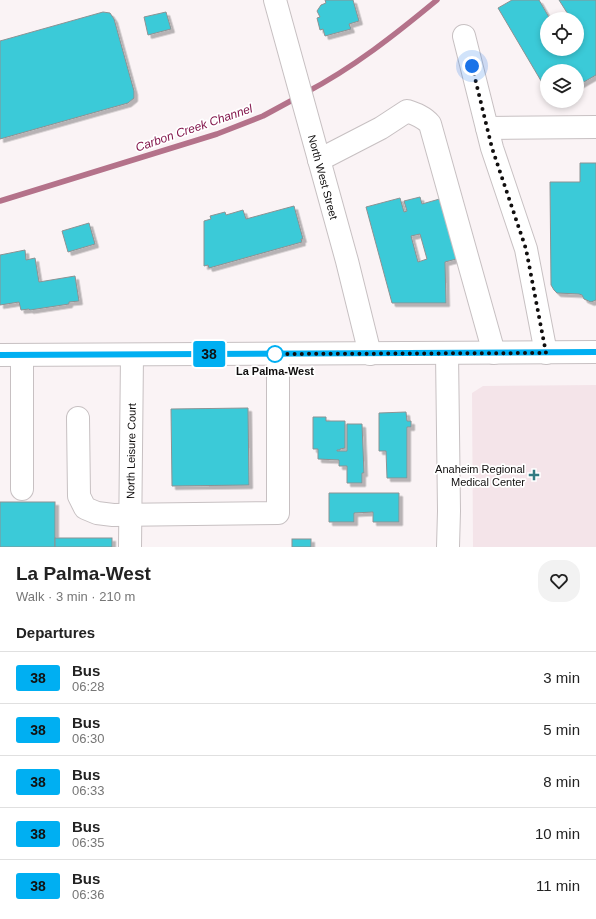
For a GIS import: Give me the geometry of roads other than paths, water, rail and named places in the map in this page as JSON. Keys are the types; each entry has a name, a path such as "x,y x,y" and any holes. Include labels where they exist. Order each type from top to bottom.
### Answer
{"street":[{"name":"North West Street","path":"275,0 347,261 370,354"},
{"path":"464,36 492,148 526,249 546,353"},
{"path":"319,160 381,128 406,111 420,116 430,124 494,353"},
{"path":"487,128 596,127"},
{"path":"0,355 596,352"},
{"path":"447,353 448,547"},
{"path":"78,418 79,496 85,508 97,513 113,515 278,513 278,354"},
{"path":"22,355 22,489"},
{"name":"North Leisure Court","path":"130,547 132,355"}],"waterway":[{"name":"Carbon Creek Channel","path":"305,93 357,62 437,0"},
{"name":"Carbon Creek Channel","path":"0,201 217,134 263,116 298,97"}],"place":[{"name":"La Palma-West","path":"275,354"},
{"name":"Anaheim Regional Medical Center","path":"534,475"}]}
